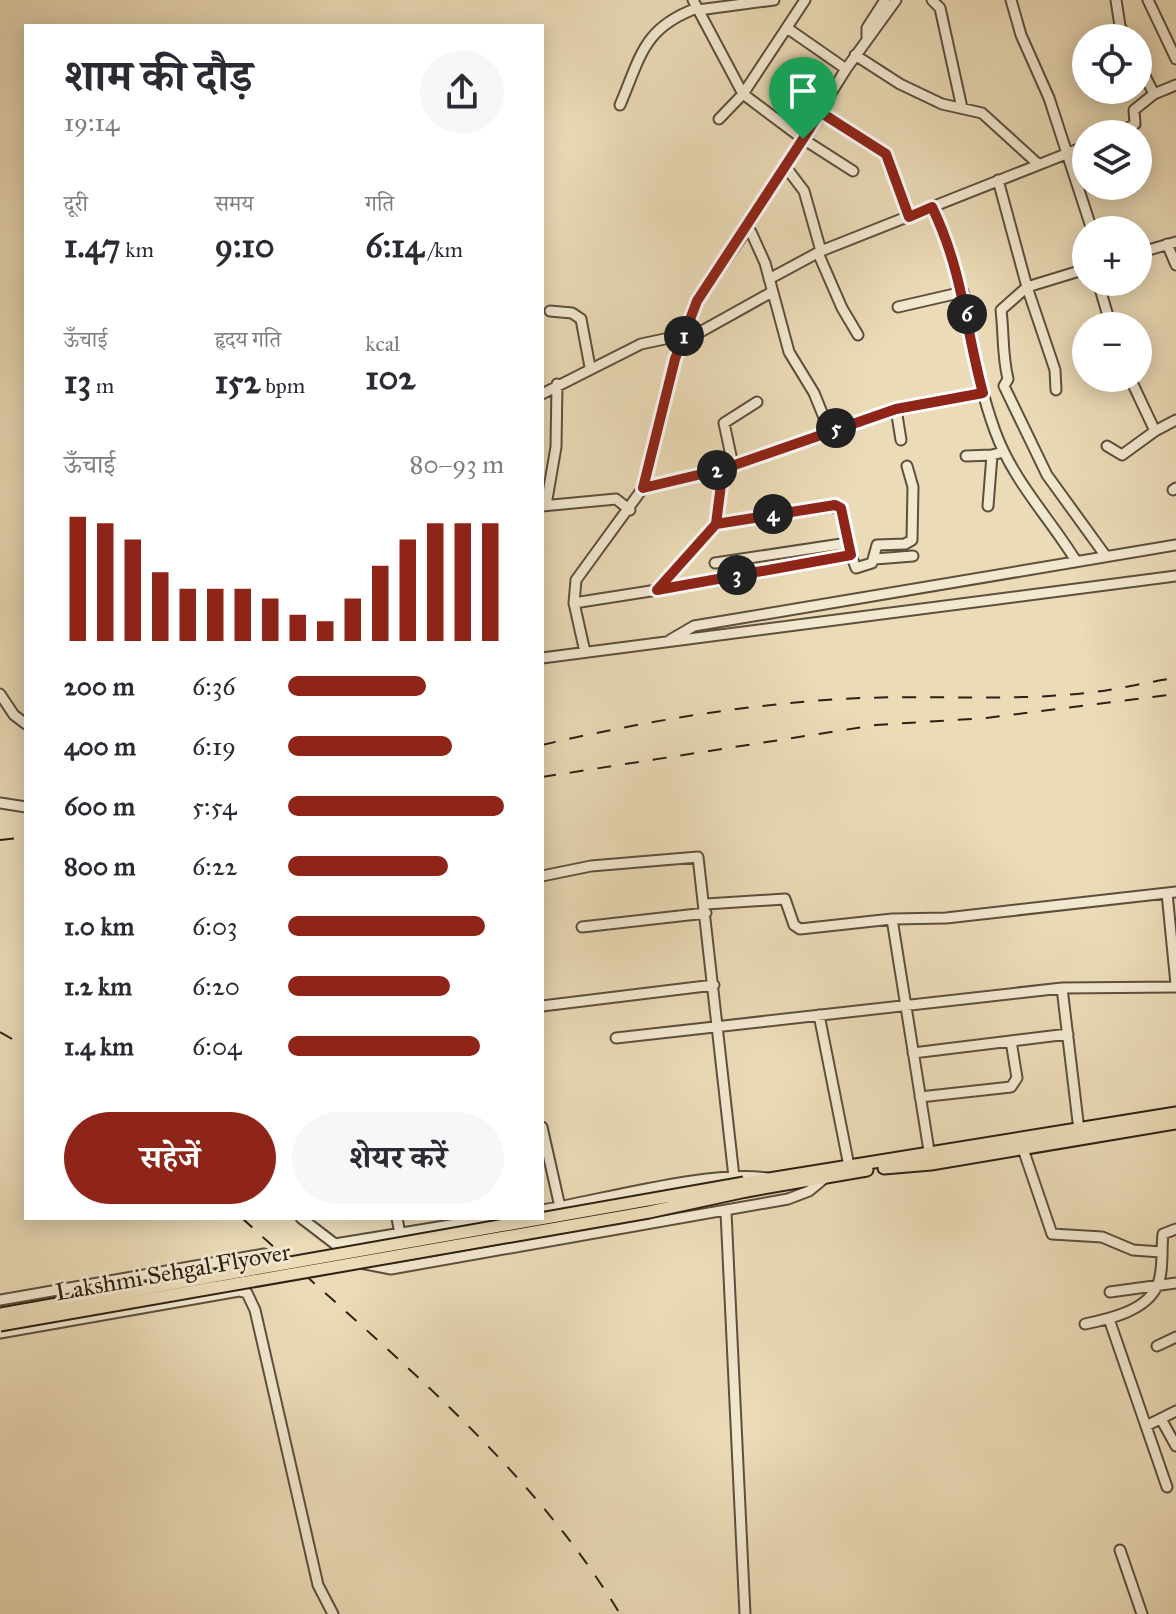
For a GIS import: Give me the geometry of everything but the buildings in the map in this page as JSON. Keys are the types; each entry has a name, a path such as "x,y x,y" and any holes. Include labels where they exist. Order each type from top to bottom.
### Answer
{"main road":[{"path":"930,1159 1176,1113"},
{"path":"930,1159 1023,1149 1176,1123"},
{"name":"Lakshmi Sehgal Flyover","path":"544,1219 771,1178 849,1166 930,1159"},
{"name":"Lakshmi Sehgal Flyover","path":"0,1325 649,1212 741,1184 826,1177 930,1159"},
{"name":"Lakshmi Sehgal Flyover","path":"0,1314 536,1220"}],"street":[{"path":"620,105 655,30 672,17 696,6 774,0"},
{"path":"719,119 743,94 805,0"},
{"path":"880,16 885,0"},
{"path":"585,652 574,603 576,580 630,510 643,488 697,301 748,229 880,16 896,0"},
{"path":"932,0 940,8 962,108"},
{"path":"1011,0 1021,35 1039,72 1087,216"},
{"path":"1116,0 1121,11 1120,24"},
{"path":"1148,0 1176,59"},
{"path":"696,6 743,94 803,139 853,171"},
{"path":"787,28 846,69"},
{"path":"855,55 900,84 942,104 986,115 1038,164"},
{"path":"1136,120 1134,110 1154,94 1176,85"},
{"path":"1152,90 1154,94"},
{"path":"820,112 886,154 909,217"},
{"path":"769,279 820,252 1072,152"},
{"path":"785,166 804,191 820,252 842,308 858,335"},
{"path":"998,180 1027,287 1055,370 1056,390"},
{"path":"932,207 950,246 963,292 983,393 1003,452 1026,493 1076,561"},
{"path":"748,229 761,250 789,352 814,393 829,430"},
{"path":"1152,249 1172,243 1176,265"},
{"path":"1072,273 1027,287 1001,310 1005,337 1002,352 1008,379 1004,386 1047,475 1105,555"},
{"path":"544,393 641,344 702,331 772,292"},
{"path":"898,307 963,292"},
{"path":"550,311 572,313 581,319 590,367"},
{"path":"557,384 556,447 544,506 616,499 630,510"},
{"path":"1137,392 1155,431"},
{"path":"643,488 728,467 896,409 983,393"},
{"path":"657,590 716,524 728,467 724,423 757,402"},
{"path":"896,409 901,440"},
{"path":"1107,446 1122,455 1176,420"},
{"path":"966,456 1003,452"},
{"path":"988,506 992,455"},
{"path":"875,559 877,545 905,544 912,540 913,487 907,466"},
{"path":"716,524 835,505 841,508 856,568 875,559 913,556"},
{"path":"715,563 848,543"},
{"path":"668,641 694,626 1176,545"},
{"path":"574,603 851,555"},
{"path":"544,658 1176,576"},
{"path":"0,694 14,715 24,722"},
{"path":"0,803 24,807"},
{"path":"544,876 591,866 696,855 706,909 717,1027 741,1184 544,1210"},
{"path":"582,927 785,899 794,925 800,929 892,919 946,918 1171,892 1176,986 1062,988 616,1038"},
{"path":"892,919 930,1159"},
{"path":"544,1006 714,985"},
{"path":"1062,988 1079,1130"},
{"path":"819,1015 849,1166"},
{"path":"913,1053 1068,1034"},
{"path":"920,1097 1011,1087 1017,1078 1011,1041"},
{"path":"544,1136 560,1207"},
{"path":"1023,1149 1052,1234 1102,1237 1133,1250 1161,1252"},
{"path":"304,1220 360,1263 391,1269 788,1199 809,1191 826,1177"},
{"path":"726,1212 745,1614"},
{"path":"397,1220 400,1234"},
{"path":"335,1244 472,1220"},
{"path":"1085,1324 1109,1319 1140,1304 1158,1284 1165,1231 1176,1229"},
{"path":"0,1300 264,1254"},
{"path":"1110,1292 1176,1283"},
{"path":"0,1333 239,1291 247,1293 254,1307 318,1585 333,1614"},
{"path":"1109,1319 1167,1487"},
{"path":"1157,1346 1176,1337"},
{"path":"1146,1426 1176,1411"},
{"path":"1161,1419 1175,1443"},
{"path":"1120,1550 1142,1614"}],"railway":[{"path":"544,745 654,722 766,705 873,698 1056,696 1176,678"},
{"path":"544,777 876,725 986,718 1176,694"},
{"path":"0,840 24,837"},
{"path":"0,1032 24,1046"},
{"path":"244,1220 395,1356 494,1452 540,1503 582,1557 620,1614"}],"route":[{"path":"803,139 697,301 675,359 643,488 723,469 723,492 716,524 657,590 851,555 841,508 835,505 716,524 723,492 723,469 896,409 983,393 963,292 950,246 932,207 909,217 886,154 820,112 803,139"}]}
